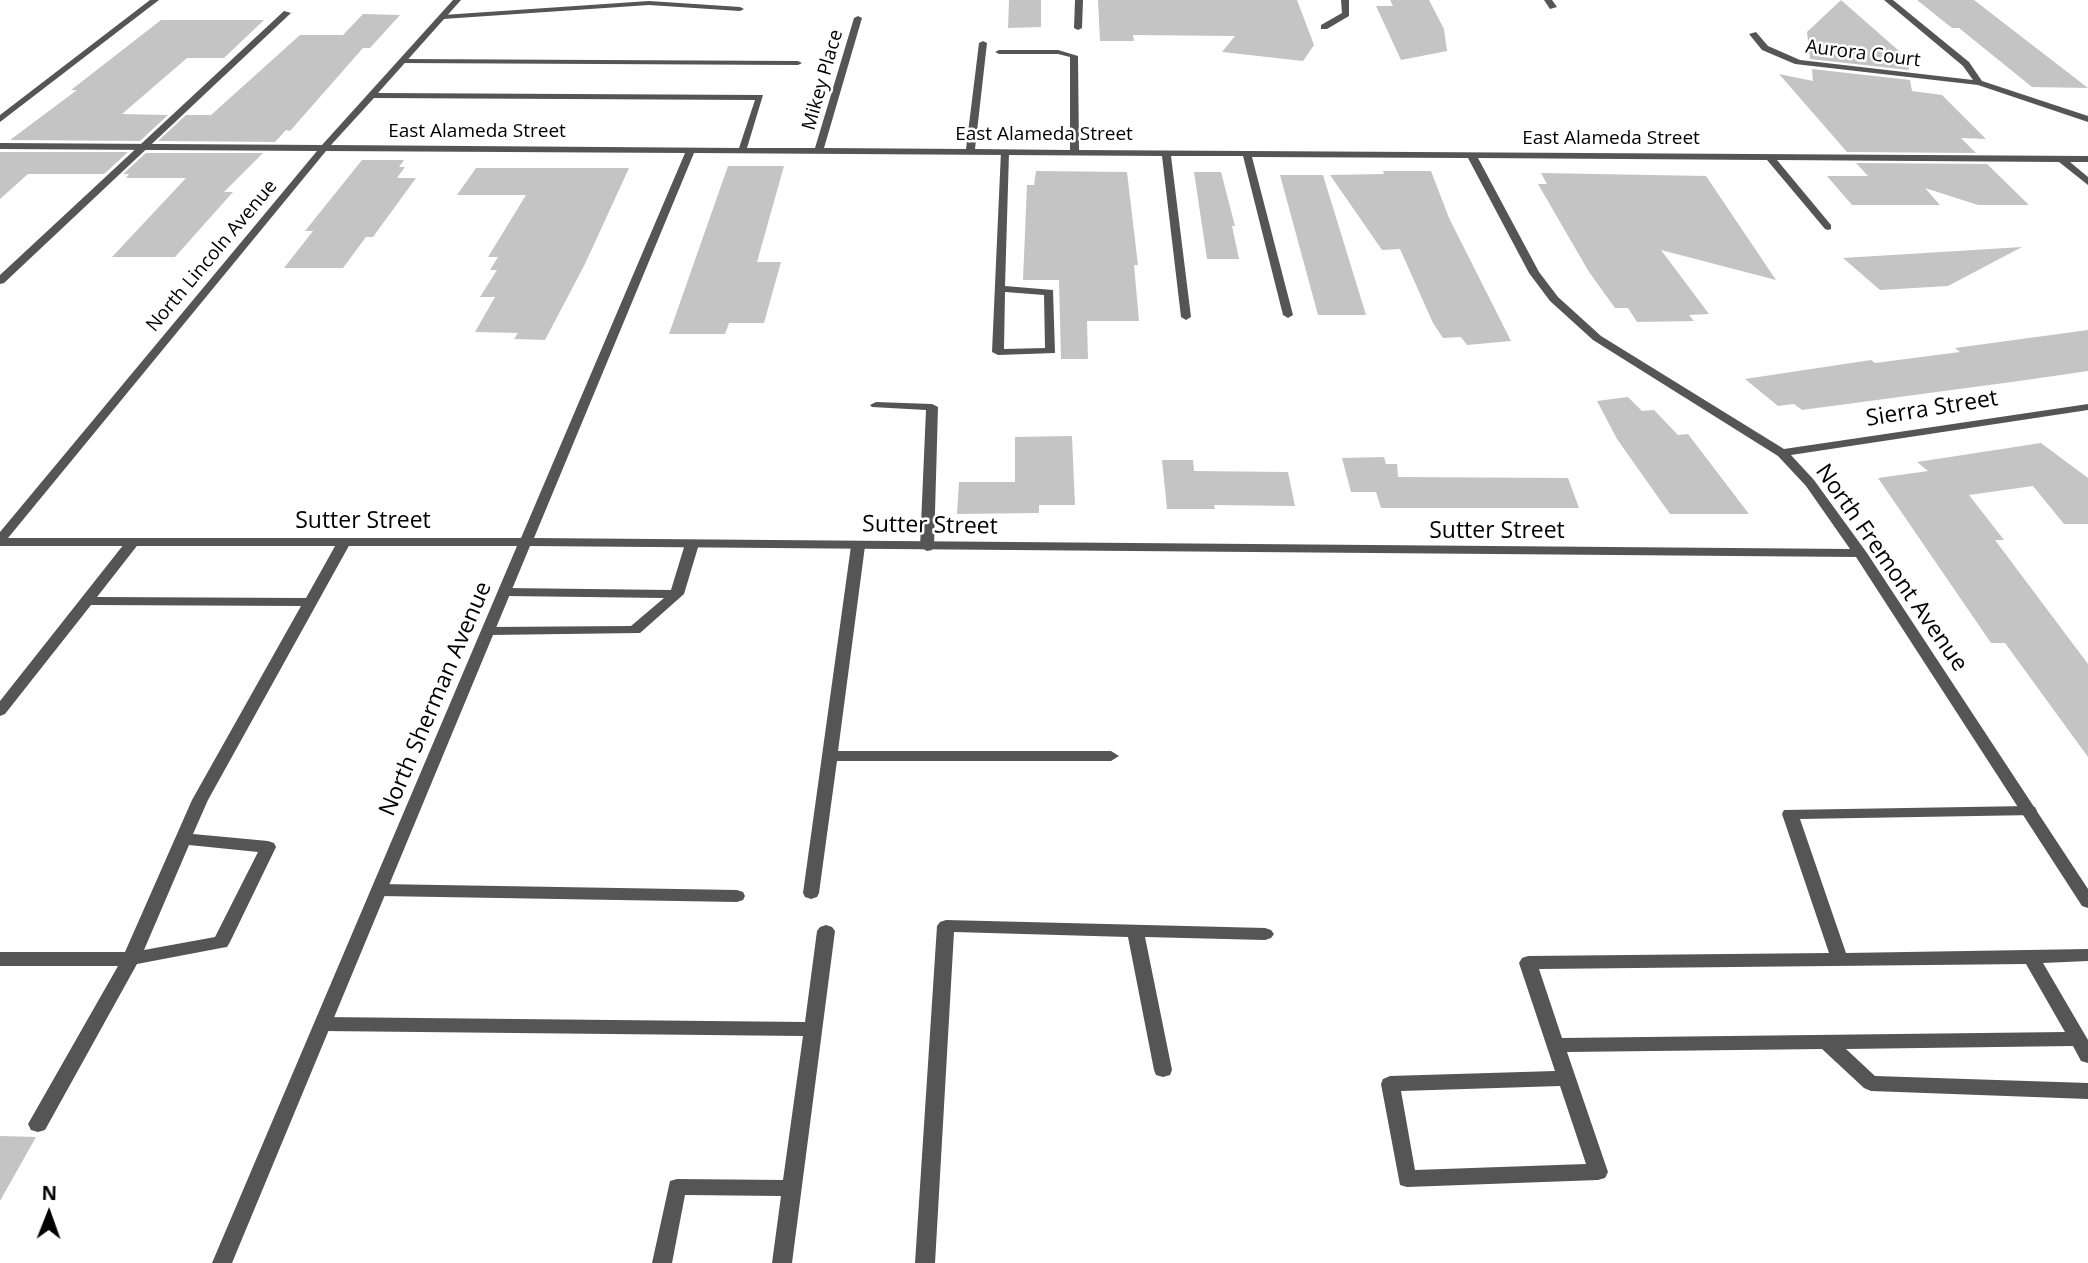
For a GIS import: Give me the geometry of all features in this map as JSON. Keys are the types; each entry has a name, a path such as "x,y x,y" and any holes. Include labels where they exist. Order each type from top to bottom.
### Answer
{"street":[{"path":"0,119 155,0"},
{"name":"North Lincoln Avenue","path":"0,541 324,148 457,0"},
{"path":"1078,28 1079,0"},
{"path":"1324,27 1339,21 1346,14 1345,0"},
{"path":"1888,0 1966,64 1979,83"},
{"path":"443,17 649,3 740,9"},
{"path":"0,281 288,13"},
{"name":"Mikey Place","path":"818,151 858,18"},
{"name":"Aurora Court","path":"1753,34 1765,48 1798,61 1979,83 2088,119"},
{"path":"970,153 984,43"},
{"path":"999,52 1058,52 1074,55 1075,153"},
{"path":"403,61 798,63"},
{"path":"372,95 760,97 742,151"},
{"name":"East Alameda Street","path":"0,146 2088,159"},
{"name":"North Sherman Avenue","path":"222,1263 690,151"},
{"path":"1000,289 1049,292 1051,351 998,352 1004,153"},
{"path":"1166,154 1186,317"},
{"path":"1247,154 1288,315"},
{"name":"North Fremont Avenue","path":"1472,156 1534,273 1554,299 1597,338 1782,453 1810,483 1860,553 2088,902"},
{"path":"1770,157 1828,227"},
{"path":"2062,159 2088,182"},
{"path":"876,405 932,407 927,547"},
{"name":"Sierra Street","path":"1782,453 2088,407"},
{"name":"Sutter Street","path":"0,541 527,542 1860,553"},
{"path":"0,711 133,542"},
{"path":"38,1124 131,959 200,800 344,542"},
{"path":"490,631 635,630 677,594 692,544"},
{"path":"811,893 858,546"},
{"path":"506,592 677,594"},
{"path":"86,601 311,602"},
{"path":"829,756 1111,756"},
{"path":"1840,959 1790,814 2029,811"},
{"path":"0,960 131,959 221,942 268,847 183,839"},
{"path":"380,890 737,896"},
{"path":"925,1263 946,926 1265,934"},
{"path":"1135,930 1163,1070"},
{"path":"782,1263 826,931"},
{"path":"1566,1078 1390,1084 1407,1179 1598,1172 1528,963 2088,955"},
{"path":"2031,957 2088,1056"},
{"path":"323,1024 813,1029"},
{"path":"1555,1045 2077,1039"},
{"path":"1827,1042 1871,1083 2088,1091"},
{"path":"662,1263 677,1187 792,1188"}],"building":[{"path":"1009,0 1041,0 1041,27 1008,28"},
{"path":"1098,0 1297,0 1314,45 1303,61 1222,52 1235,36 1133,35 1134,41 1100,41"},
{"path":"1390,0 1429,0 1444,29 1447,51 1401,60 1376,6 1393,6"},
{"path":"1841,0 1907,58 1909,70 1810,59 1807,32"},
{"path":"1917,0 1974,0 2088,88 2032,87 1959,28 1952,28"},
{"path":"363,14 400,15 370,48 363,48 290,131 286,130 275,142 158,141 186,115 211,115 300,35 343,35"},
{"path":"161,20 264,20 224,58 187,58 122,114 168,115 140,141 10,140 77,90 71,90"},
{"path":"1812,69 1910,80 1912,91 1942,95 1986,139 1961,138 1976,153 1847,152 1779,74 1813,81"},
{"path":"0,152 128,152 104,174 28,174 0,199"},
{"path":"146,153 263,153 224,192 233,192 175,257 112,257 186,178 126,178 129,174 123,174"},
{"path":"362,160 404,160 399,167 405,167 397,178 416,178 373,237 366,237 343,268 284,268 313,231 305,231"},
{"path":"1856,163 1987,164 2029,205 1978,205 1925,188 1940,205 1852,205 1827,176 1868,176"},
{"path":"728,166 784,166 757,262 781,262 764,323 729,323 725,334 669,334"},
{"path":"476,168 629,168 585,264 545,340 514,339 518,333 475,332 495,297 480,297 497,270 490,270 498,257 488,257 526,195 457,195"},
{"path":"1036,171 1127,172 1138,265 1134,265 1139,321 1087,321 1088,359 1061,359 1059,280 1023,280 1027,185 1034,185"},
{"path":"1383,171 1431,171 1449,218 1511,341 1467,345 1461,337 1443,338 1433,323 1400,249 1382,250 1330,175 1384,174"},
{"path":"1194,172 1221,172 1235,226 1232,226 1239,259 1207,259"},
{"path":"1541,173 1706,176 1776,280 1661,250 1709,314 1689,315 1694,321 1637,322 1628,308 1615,308 1589,272 1538,184 1547,184"},
{"path":"1280,175 1323,175 1366,315 1318,315"},
{"path":"2022,247 1948,286 1880,290 1843,258"},
{"path":"2088,330 2088,371 2019,381 1802,410 1794,404 1778,406 1745,379 1871,360 1875,363 1960,352 1955,348"},
{"path":"1628,397 1642,411 1654,410 1678,435 1688,434 1749,514 1670,514 1617,439 1597,401"},
{"path":"1072,436 1075,505 1039,505 1039,513 957,514 959,482 1015,482 1015,437"},
{"path":"2041,443 2088,478 2088,524 2064,524 2033,486 1969,495 2004,540 1995,540 2088,664 2088,757 2005,643 1991,643 1878,478 1928,471 1917,462"},
{"path":"1384,457 1386,464 1397,464 1398,477 1568,478 1579,508 1381,508 1376,492 1351,492 1342,458"},
{"path":"1162,460 1193,460 1194,471 1288,472 1295,506 1214,505 1215,509 1167,509"},
{"path":"0,1136 36,1137 0,1201"}]}
